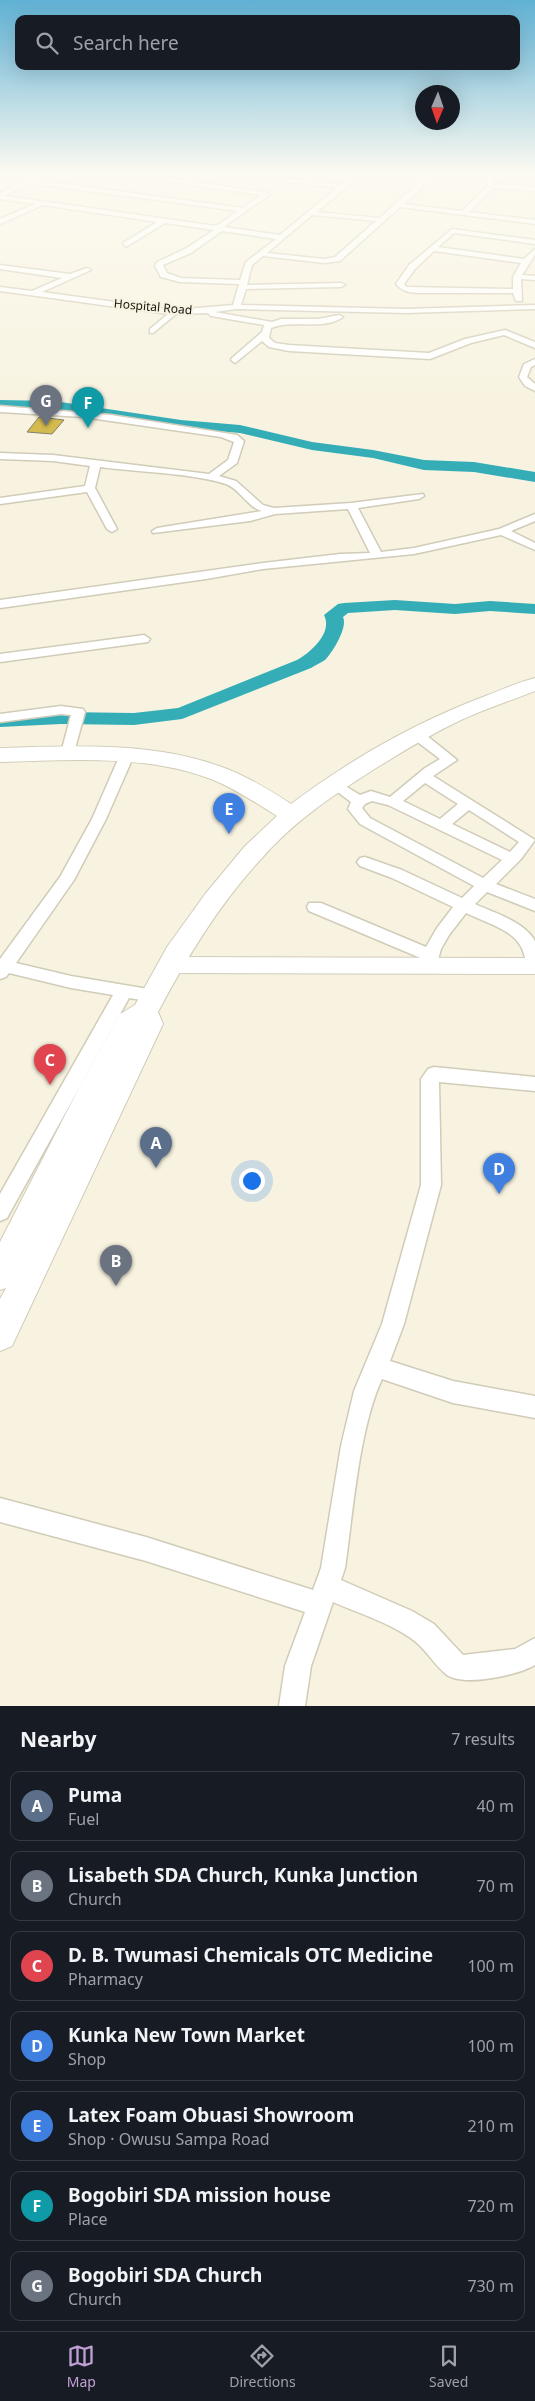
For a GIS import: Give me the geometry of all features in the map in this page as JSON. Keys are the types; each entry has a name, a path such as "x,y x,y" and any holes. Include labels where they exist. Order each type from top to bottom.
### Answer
{"main road":[{"path":"0,1275 90,1094 130,1022 149,1004 169,965 215,899 253,852 292,815 328,788 416,734 454,715 535,684"},
{"path":"0,755 128,755 187,765 218,774 252,790 292,815"},
{"path":"252,790 290,794 328,788"},
{"path":"252,790 264,815 264,822 253,852"},
{"path":"0,1335 150,1024 149,1004"}],"street":[{"path":"187,252 160,264 159,266 164,275 180,280 243,285 341,285"},
{"path":"236,307 250,264 263,252"},
{"path":"260,254 324,261 337,259 346,252"},
{"path":"430,252 405,274 400,284 401,287 423,291 516,291"},
{"path":"453,252 526,261"},
{"path":"524,307 516,291 517,277 526,261 535,252"},
{"path":"0,268 72,277"},
{"path":"34,293 87,270"},
{"path":"517,277 535,278"},
{"name":"Hospital Road","path":"0,289 174,312 236,307 365,311"},
{"path":"535,307 365,311 362,314 318,321 281,321 267,327 265,334 266,342 279,347 389,352 430,356 468,341 505,332 535,344"},
{"path":"205,311 228,318 272,324"},
{"path":"153,331 174,312"},
{"path":"235,360 265,334"},
{"path":"535,362 527,366 524,377 528,384 535,388"},
{"path":"0,409 92,414 221,434 238,439 233,461 211,477"},
{"path":"0,456 53,458 211,477 232,483 260,507 274,511"},
{"path":"96,464 90,488 112,529"},
{"path":"0,501 90,488"},
{"path":"157,531 250,518 274,511 351,506 420,496"},
{"path":"351,506 369,537 377,556"},
{"path":"0,604 206,576 263,566 331,558 377,556 450,544 502,531 535,518"},
{"path":"502,531 535,548"},
{"path":"0,658 144,639"},
{"path":"0,718 61,710 78,712 68,754"},
{"path":"393,802 424,776 450,760 416,734"},
{"path":"128,755 99,819 66,880 2,968 124,991 149,1004"},
{"path":"424,776 466,804 528,840 486,886 445,926 430,960"},
{"path":"328,788 359,801"},
{"path":"512,859 393,802 371,796 359,801 355,809 364,821 486,886 535,904"},
{"path":"442,825 466,804"},
{"path":"169,965 430,960 535,966 527,941 522,935 466,906 365,862"},
{"path":"315,907 430,960"},
{"path":"0,1212 124,991"},
{"path":"292,1706 298,1666 338,1542 352,1446 366,1391 378,1367 393,1324 431,1185 430,1079 434,1074 535,1084"},
{"path":"378,1367 453,1392 535,1407"},
{"path":"0,1510 322,1595 403,1620 425,1633 456,1666 466,1668 518,1661 535,1651"}],"building":[{"path":"39,417 64,420 52,434 27,432"}],"waterway":[{"path":"0,404 54,405 181,424 240,429 312,446 373,454 424,465 474,467 535,477"},
{"path":"0,721 61,718 134,719 182,713 267,677 304,664 319,655 334,630 336,621 333,615 344,608 395,605 455,609 490,606 535,609"}],"place":[{"name":"Bogobiri SDA Church","path":"46,426"},
{"name":"Bogobiri SDA mission house","path":"88,428"},
{"name":"Latex Foam Obuasi Showroom","path":"229,834"},
{"name":"D. B. Twumasi Chemicals OTC Medicine","path":"50,1085"},
{"name":"Puma","path":"156,1168"},
{"name":"Kunka New Town Market","path":"499,1194"},
{"name":"Lisabeth SDA Church, Kunka Junction","path":"116,1286"}]}
